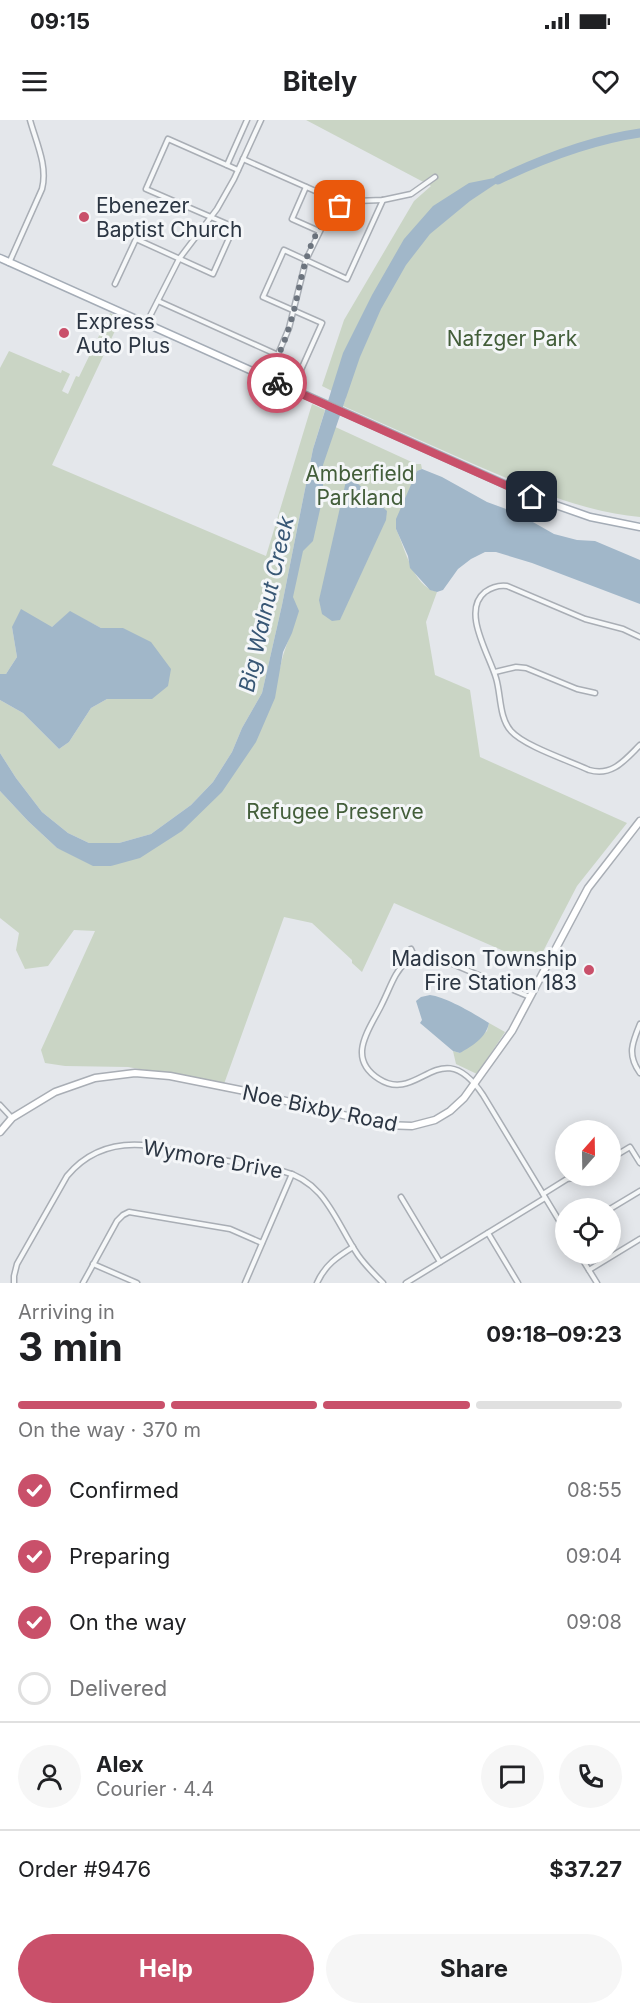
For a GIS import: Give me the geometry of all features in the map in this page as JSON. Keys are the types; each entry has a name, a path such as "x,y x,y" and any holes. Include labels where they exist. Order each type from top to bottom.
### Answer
{"street":[{"path":"9,263 45,179 30,120"},
{"path":"227,165 247,120"},
{"path":"146,324 179,259 211,217 238,170 261,120"},
{"path":"115,284 136,239 213,274 234,227 146,189 168,139 238,170"},
{"path":"243,159 328,197 340,206"},
{"path":"267,379 294,311 306,260 319,231 329,216 340,206 355,201 383,200 411,194 435,177"},
{"path":"306,187 292,219 319,231"},
{"path":"300,372 322,323 263,297 284,250 347,279 383,200"},
{"path":"0,258 553,505 590,517 640,527"},
{"path":"158,301 278,355"},
{"path":"640,637 585,619 511,587 498,586 484,593 478,600 475,616 495,672 505,722 512,732 523,740 589,770 601,772 616,767 640,745"},
{"path":"495,672 516,667 526,668 577,689 596,693"},
{"name":"Noe Bixby Road","path":"0,1132 12,1118 44,1097 74,1084 135,1073 170,1076 245,1091 384,1125 412,1126 435,1120 450,1111 464,1098 512,1032 584,894 640,821"},
{"path":"411,949 415,958"},
{"path":"530,998 448,961 428,956 415,958 407,961 395,974 362,1043 362,1056 378,1079 392,1084 413,1082 437,1068 447,1067 457,1070 475,1084 555,1214"},
{"path":"640,1024 630,1052 640,1073"},
{"path":"0,1105 12,1118"},
{"name":"Wymore Drive","path":"14,1283 17,1264 61,1184 77,1165 98,1152 118,1145 142,1145 292,1174 319,1192 353,1247 383,1283"},
{"path":"621,1152 630,1147 640,1163"},
{"path":"245,1283 292,1174"},
{"path":"406,1283 488,1233 558,1186"},
{"path":"621,1202 640,1191"},
{"path":"401,1197 440,1262"},
{"path":"83,1283 124,1211 224,1228 262,1243"},
{"path":"488,1233 518,1283"},
{"path":"589,1270 640,1239"},
{"path":"317,1283 332,1260 353,1247"},
{"path":"93,1264 137,1283"},
{"path":"585,1264 597,1283"}],"green space":[{"name":"Nafzger Park","path":"306,120 640,120 640,517 598,510 517,483 343,406 346,398 322,386 344,320 414,201 431,186"},
{"path":"110,313 121,318 52,465 266,556 312,404 325,410 313,449 262,693 242,728 232,752 213,782 191,805 151,834 119,843 89,843 68,833 42,812 0,753 0,700 23,713 59,749 69,742 91,708 107,699 152,698 123,628 101,628 70,612 52,627 12,627 17,657 6,674 0,674 0,368 9,351 61,373 62,370 70,374 62,391 68,394 76,376 79,377"},
{"path":"331,425 416,464 421,464 422,469 417,471 396,529 416,575 428,588 437,592 426,622 435,675 470,690 480,757 627,823 577,886 536,965 394,903 362,972 312,923 284,917 224,1084 128,1067 65,1066 45,1063 41,1050 95,931 74,930 48,966 25,969 16,950 19,933 0,918 0,791 57,848 111,866 214,798 280,668 296,618 298,611 289,606"},
{"path":"489,1023 505,1032 477,1074 456,1064 453,1051 460,1053 487,1031"}],"water":[{"path":"509,175 470,201 430,234 406,265 381,309 360,357 323,465 323,496 313,541 303,551 293,597 299,611 283,652 275,698 256,742 222,792 182,831 140,858 111,866 93,866 57,848 0,791 0,753 42,812 68,833 89,843 119,843 151,834 191,805 213,782 232,752 242,728 262,693 313,449 343,353 404,239 433,206 469,183"},
{"path":"422,469 442,477 487,502 517,513 554,534 577,540 595,541 640,560 640,604 532,563 496,552 485,552 471,559 458,569 443,590 437,592 430,590 410,568 408,556 396,529 396,519 417,471"},
{"path":"346,481 355,481 387,511 386,520 340,620 332,621 322,614 319,600"},
{"path":"21,609 52,627 70,611 101,628 123,628 151,642 171,669 168,686 152,699 107,699 91,708 69,742 59,749 23,713 0,700 0,674 6,674 17,657 12,627"},
{"path":"430,995 452,1002 489,1023 485,1033 460,1053 453,1051 420,1023 422,1020 416,1001"}],"waterway":[{"name":"Big Walnut Creek","path":"498,180 567,151 603,140 640,133"}],"way so far":[{"path":"277,383 267,379 289,328 306,260 325,221 340,206"}],"place":[{"name":"Ebenezer Baptist Church","path":"84,217"},
{"name":"Express Auto Plus","path":"64,333"},
{"name":"Madison Township Fire Station 183","path":"589,970"}],"route":[{"path":"277,383 532,497"}],"park label":[{"name":"Amberfield Parkland","path":"360,485"},
{"name":"Refugee Preserve","path":"335,811"}]}
